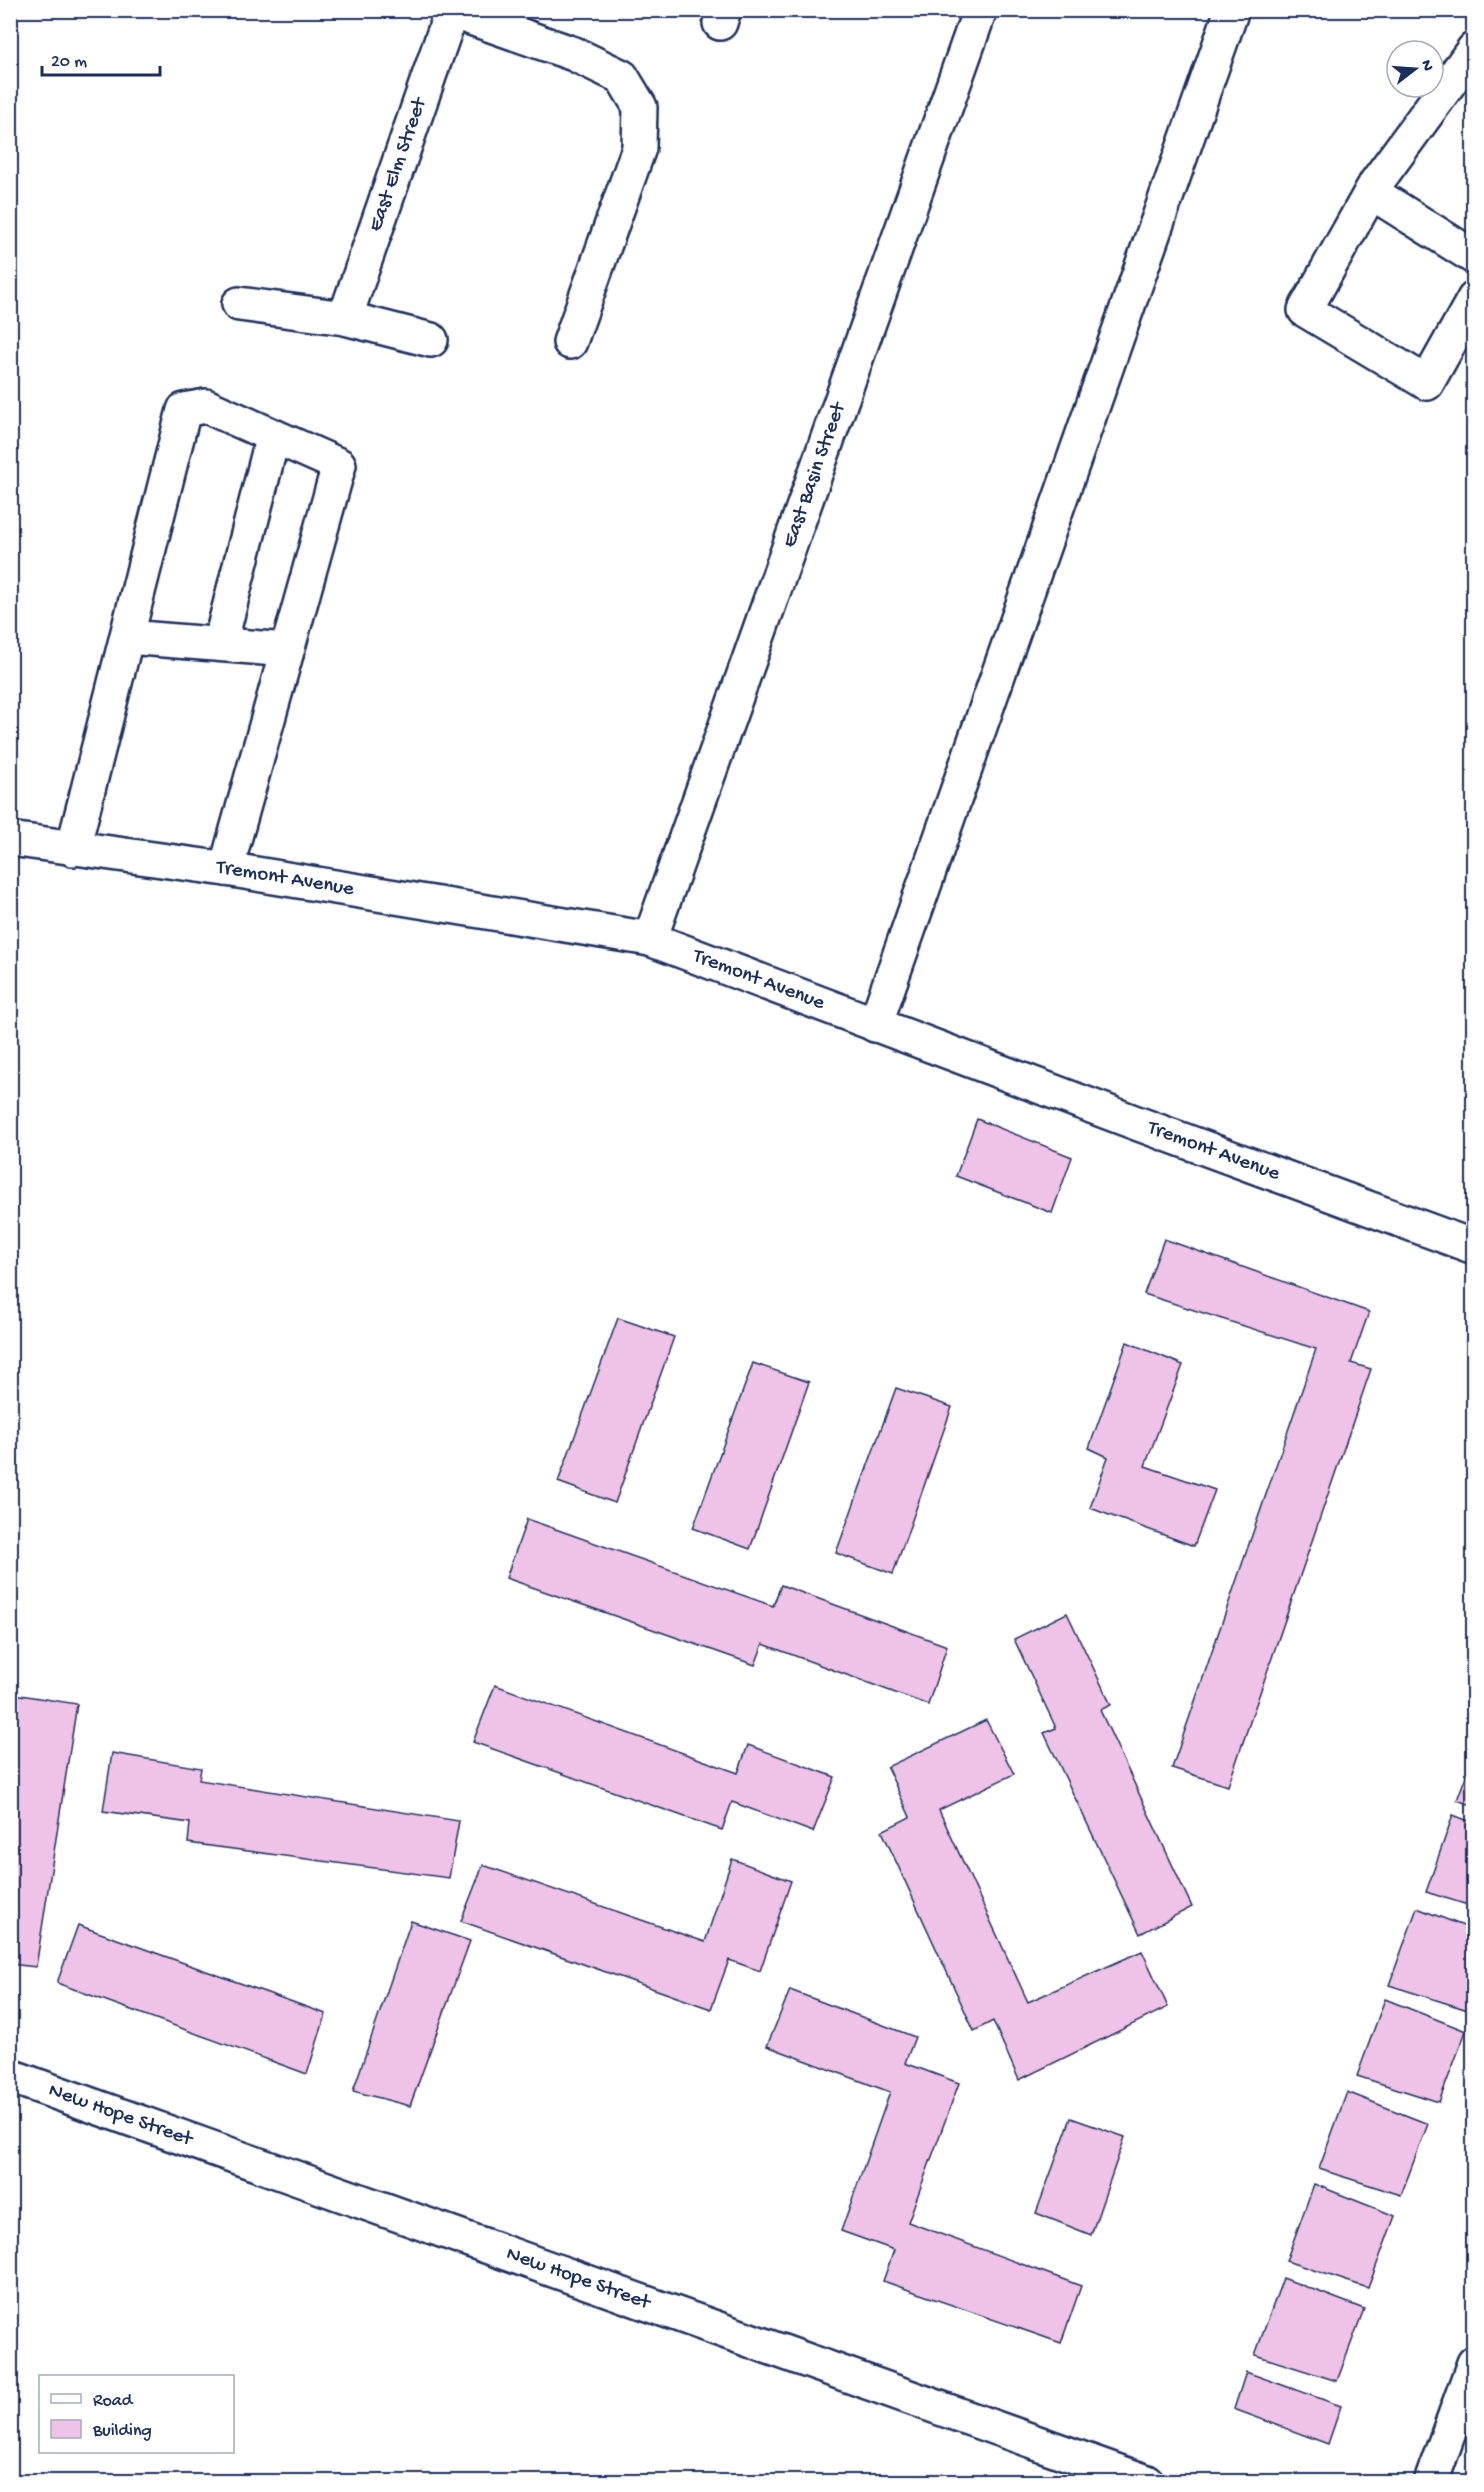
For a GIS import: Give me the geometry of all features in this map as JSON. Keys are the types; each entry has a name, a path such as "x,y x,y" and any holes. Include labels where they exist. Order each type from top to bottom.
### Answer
{"street":[{"name":"East Basin Street","path":"650,939 980,10"},
{"path":"875,1025 1232,10"},
{"path":"452,11 574,54 622,77 640,107 639,148 570,342"},
{"name":"East Elm Street","path":"345,318 452,11"},
{"path":"1473,49 1371,192 1305,310 1427,382 1473,299"},
{"path":"1371,192 1473,257"},
{"path":"239,304 345,318 431,340"},
{"path":"73,849 184,410 206,406 339,465 226,869"},
{"path":"220,644 273,436"},
{"path":"127,637 287,650"},
{"name":"Tremont Avenue","path":"10,839 226,869 650,939 1473,1247"},
{"name":"New Hope Street","path":"10,2076 1147,2481"},
{"path":"1431,2481 1473,2363"}],"building":[{"path":"977,1119 1072,1157 1052,1213 956,1176"},
{"path":"1164,1239 1369,1312 1351,1363 1371,1369 1228,1786 1172,1768 1316,1349 1144,1294"},
{"path":"618,1318 674,1337 615,1503 558,1482"},
{"path":"1127,1342 1183,1365 1145,1466 1215,1490 1194,1546 1090,1508 1108,1457 1089,1448"},
{"path":"753,1363 809,1382 750,1549 693,1528"},
{"path":"896,1388 952,1407 893,1574 836,1553"},
{"path":"527,1519 773,1606 781,1585 947,1646 928,1705 763,1644 755,1665 506,1578"},
{"path":"1067,1613 1111,1705 1100,1710 1192,1907 1140,1934 1044,1733 1056,1728 1014,1639"},
{"path":"495,1685 738,1773 748,1745 835,1777 813,1832 732,1802 722,1830 473,1742"},
{"path":"14,1694 77,1704 36,1967 10,1964 10,1722"},
{"path":"986,1720 1014,1774 939,1810 1028,2002 1142,1951 1168,2007 1019,2080 993,2021 974,2031 882,1831 910,1817 887,1767"},
{"path":"112,1753 201,1768 199,1780 459,1821 449,1878 188,1843 190,1823 103,1811"},
{"path":"1474,1754 1474,1806 1457,1800"},
{"path":"1453,1815 1474,1823 1474,1907 1426,1892"},
{"path":"732,1859 791,1881 760,1971 729,1960 711,2009 461,1921 483,1865 705,1942"},
{"path":"1417,1908 1474,1930 1474,2004 1471,2011 1389,1985"},
{"path":"411,1921 470,1941 410,2106 353,2091"},
{"path":"78,1925 326,2014 307,2074 57,1983"},
{"path":"790,1990 915,2037 905,2063 959,2083 908,2222 1081,2286 1061,2343 883,2281 894,2250 841,2231 890,2092 767,2046"},
{"path":"1385,1999 1466,2031 1439,2102 1357,2076"},
{"path":"1347,2092 1428,2124 1401,2195 1319,2169"},
{"path":"1071,2118 1125,2137 1091,2235 1036,2213"},
{"path":"1314,2184 1395,2216 1368,2288 1286,2261"},
{"path":"1283,2278 1364,2309 1337,2381 1255,2355"},
{"path":"1246,2372 1341,2406 1328,2444 1234,2409"}]}
